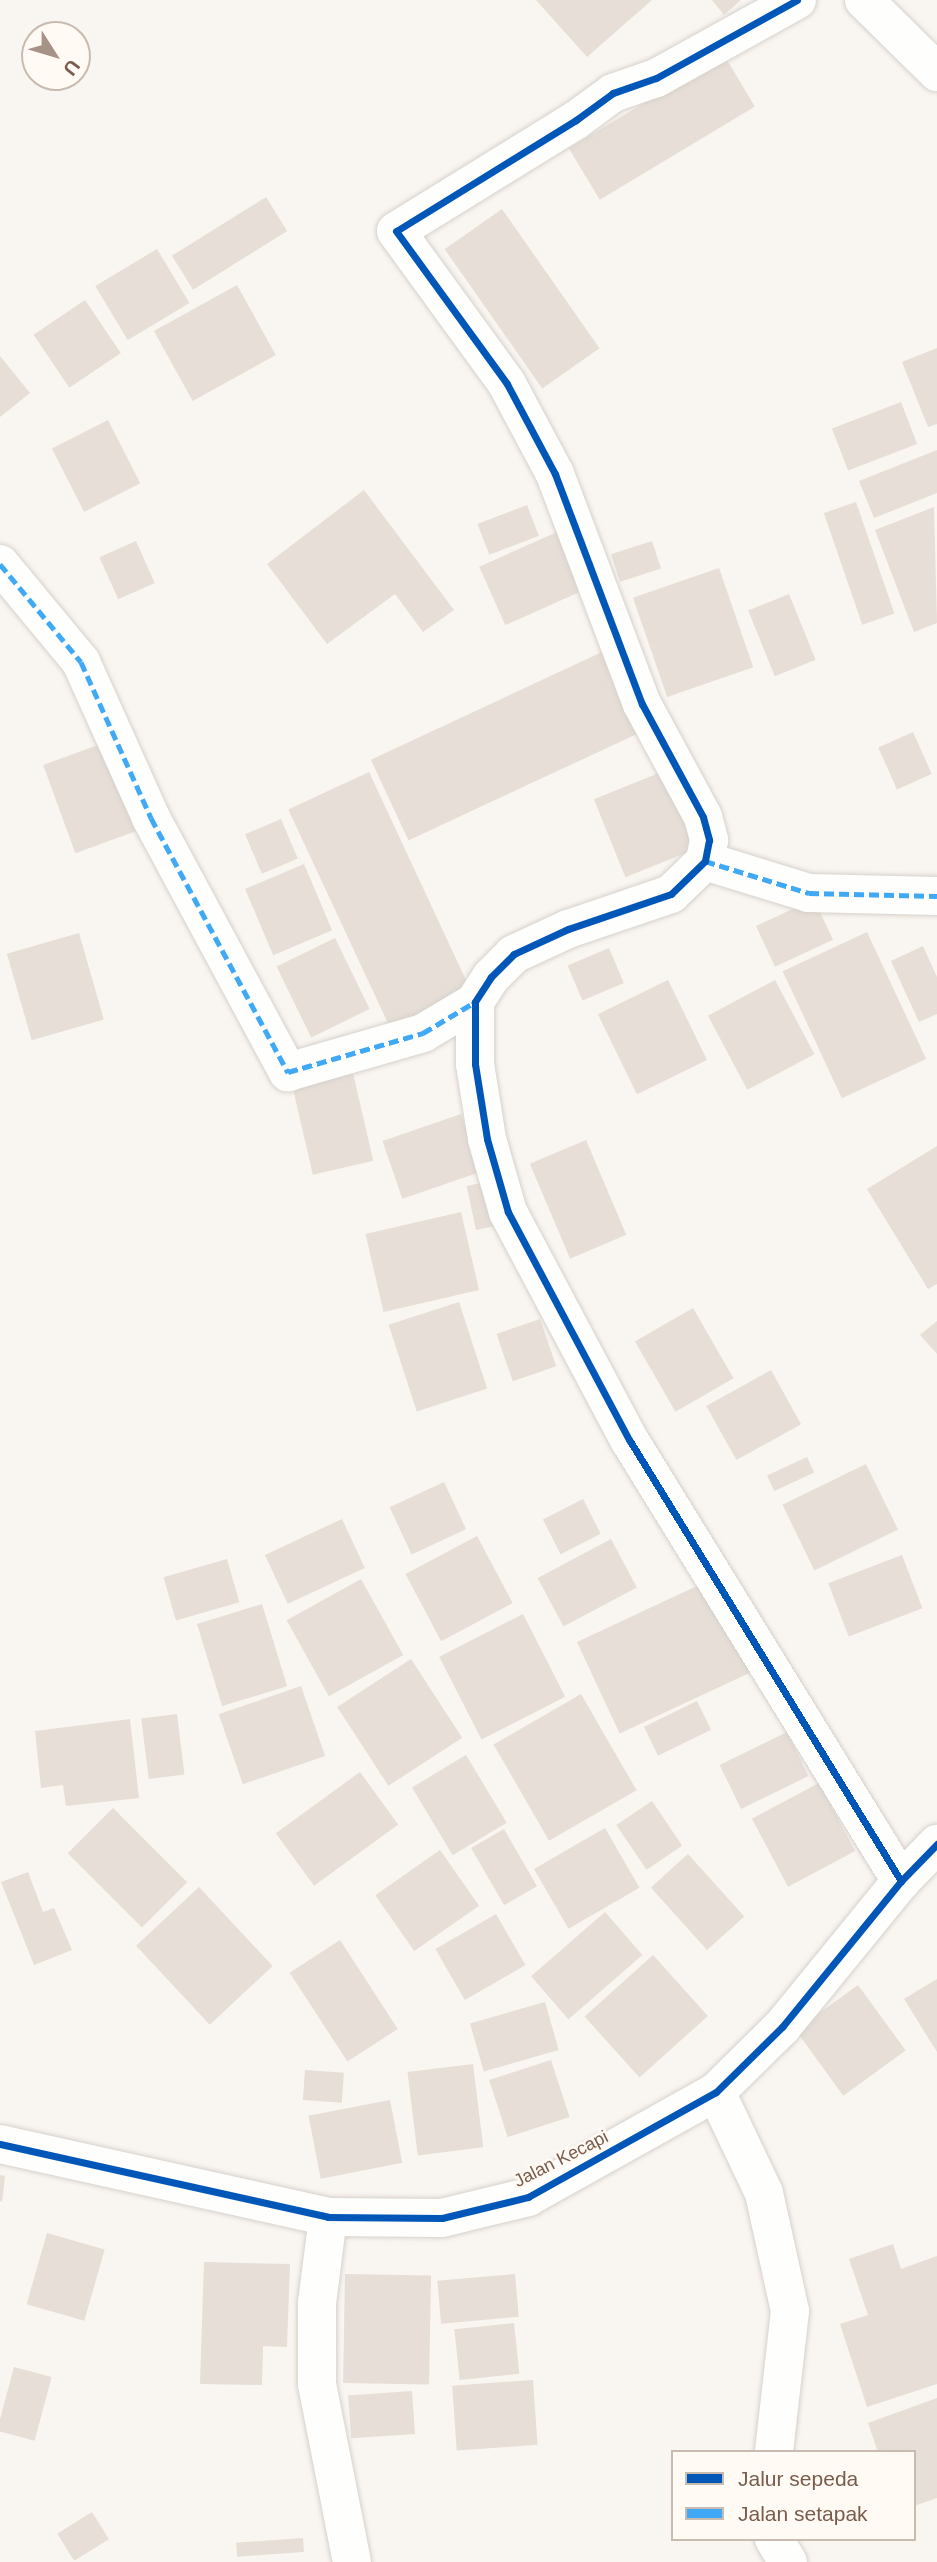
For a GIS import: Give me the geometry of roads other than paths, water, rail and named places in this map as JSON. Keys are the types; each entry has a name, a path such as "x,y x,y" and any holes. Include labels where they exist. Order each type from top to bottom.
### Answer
{"street":[{"path":"0,564 81,662 151,818 288,1072 423,1033 475,1002 491,977 514,954 568,929 671,894 705,861 709,840 703,817 642,704 555,474 507,384 396,231 576,120 613,93 656,78 797,0"},
{"path":"864,0 937,72"},
{"path":"705,861 809,893 937,896"},
{"path":"475,1002 475,1064 487,1139 513,1224 630,1441 901,1881"},
{"name":"Jalan Kecapi","path":"0,2144 328,2217 442,2218 528,2197 716,2092 782,2027 901,1881 937,1844"},
{"path":"716,2092 764,2193 790,2311 775,2450"},
{"path":"328,2217 317,2303 317,2384 352,2562"},
{"path":"775,2541 788,2562"}]}
